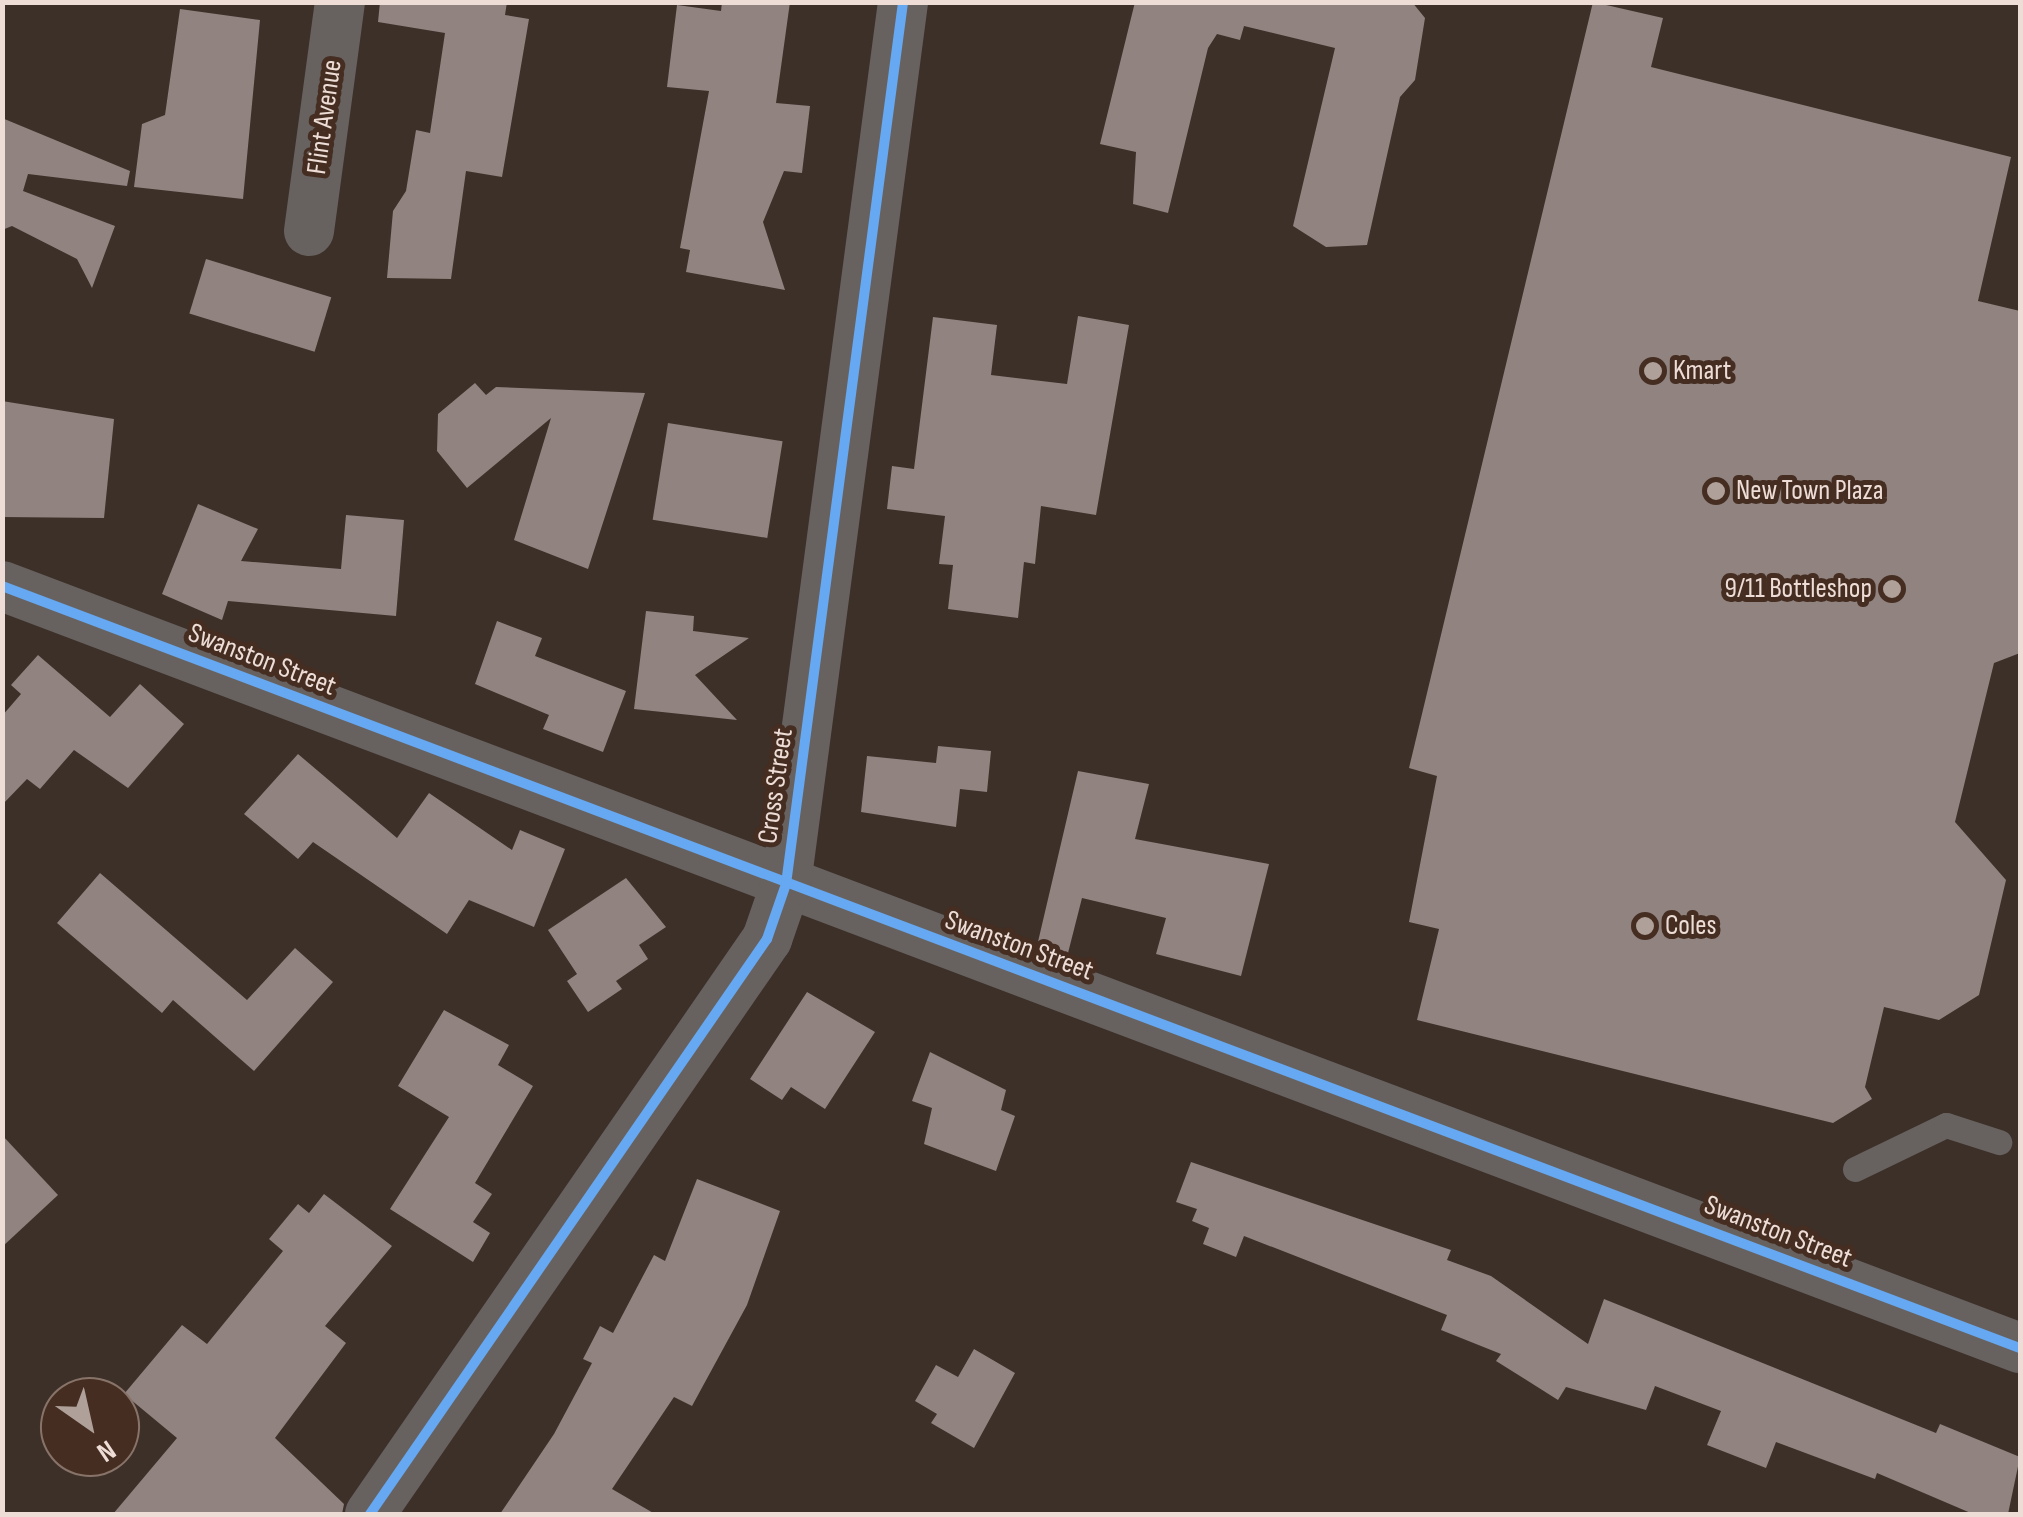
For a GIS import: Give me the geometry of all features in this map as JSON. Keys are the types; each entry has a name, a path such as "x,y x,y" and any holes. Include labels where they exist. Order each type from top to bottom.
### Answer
{"street":[{"name":"Flint Avenue","path":"309,231 340,2"},
{"name":"Cross Street","path":"370,1514 767,939 786,884 903,2"},
{"name":"Swanston Street","path":"2,586 2020,1348"}],"lane":[{"path":"1855,1169 1946,1125 1999,1142"}],"building":[{"path":"380,2 507,2 505,15 529,19 502,177 466,171 451,279 387,278 393,211 406,191 416,130 430,133 445,33 378,22"},
{"path":"722,2 790,2 776,103 810,106 802,173 784,171 763,222 785,290 686,272 690,250 680,248 709,91 667,87 677,5 721,11"},
{"path":"1135,2 1412,2 1425,18 1415,80 1400,97 1367,245 1326,247 1293,226 1335,48 1244,26 1240,40 1217,34 1208,48 1168,213 1133,204 1136,152 1100,144"},
{"name":"New Town Plaza","path":"1593,2 1663,18 1651,67 2011,157 1978,301 2020,311 2020,653 1994,663 1955,822 2006,880 1979,995 1939,1020 1884,1007 1865,1087 1872,1099 1833,1123 1417,1020 1439,929 1409,922 1437,776 1409,768"},
{"path":"180,9 260,20 243,199 134,187 142,124 165,115"},
{"path":"2,118 130,171 127,186 28,174 23,191 115,226 92,288 77,259 12,226 2,230"},
{"path":"206,259 331,297 315,352 189,314"},
{"path":"1078,316 1129,325 1096,515 1041,506 1035,564 1024,562 1018,618 948,609 953,565 939,564 945,516 887,509 892,466 914,469 933,317 997,325 991,375 1067,384"},
{"path":"475,383 486,395 496,387 645,393 588,569 514,540 551,418 467,488 437,451 438,414"},
{"path":"2,401 114,419 104,518 2,517"},
{"path":"668,423 783,441 767,538 653,520"},
{"path":"198,504 258,529 241,561 341,569 346,515 404,520 396,616 228,601 222,620 162,594"},
{"path":"646,611 694,616 693,631 749,638 695,675 737,720 634,709"},
{"path":"497,621 542,638 535,656 626,691 603,752 543,729 549,715 475,684"},
{"path":"38,655 110,717 140,684 184,724 128,788 74,750 40,789 27,779 2,805 2,716 21,694 11,685"},
{"path":"938,746 991,751 987,792 960,789 956,827 861,812 867,756 936,763"},
{"path":"298,754 397,838 429,793 512,850 520,830 565,849 534,927 469,900 447,934 313,842 298,859 244,814"},
{"path":"1078,771 1149,784 1135,839 1269,864 1241,976 1156,954 1166,918 1082,898 1067,957 1037,946"},
{"path":"100,873 247,1000 295,948 333,982 254,1071 173,1000 162,1013 57,923"},
{"path":"626,878 666,927 639,945 648,959 616,981 622,989 588,1012 567,981 577,974 548,930"},
{"path":"807,992 875,1032 825,1109 791,1087 782,1100 750,1079"},
{"path":"444,1010 509,1045 498,1065 533,1086 475,1183 492,1194 473,1222 490,1233 473,1262 390,1209 449,1117 398,1086"},
{"path":"930,1052 1006,1090 1001,1110 1015,1116 996,1171 924,1144 932,1108 912,1101"},
{"path":"2,1135 58,1195 2,1247"},
{"path":"1191,1162 1451,1250 1447,1260 1491,1276 1588,1344 1604,1299 1936,1433 1940,1424 2020,1457 2008,1514 1973,1514 1877,1473 1875,1479 1776,1442 1766,1468 1707,1445 1721,1411 1655,1386 1646,1410 1566,1387 1558,1400 1496,1361 1501,1354 1441,1330 1447,1315 1244,1236 1236,1257 1203,1244 1209,1228 1192,1221 1197,1209 1176,1202"},
{"path":"697,1179 780,1211 747,1305 692,1406 674,1397 612,1489 655,1514 500,1514 554,1434 592,1363 583,1359 600,1326 613,1333 654,1255 665,1261"},
{"path":"324,1194 392,1246 325,1326 346,1343 275,1438 344,1504 342,1514 113,1514 177,1438 140,1407 138,1377 182,1325 207,1344 283,1251 269,1239 298,1204 309,1213"},
{"path":"974,1349 1015,1373 974,1448 931,1423 937,1414 915,1401 936,1365 958,1377"}],"cycle path":[{"path":"370,1514 767,939 786,884 903,2"},
{"path":"2,586 2020,1348"}],"place":[{"name":"Kmart","path":"1653,371"},
{"name":"New Town Plaza","path":"1716,491"},
{"name":"9/11 Bottleshop","path":"1892,589"},
{"name":"Coles","path":"1645,926"}]}
